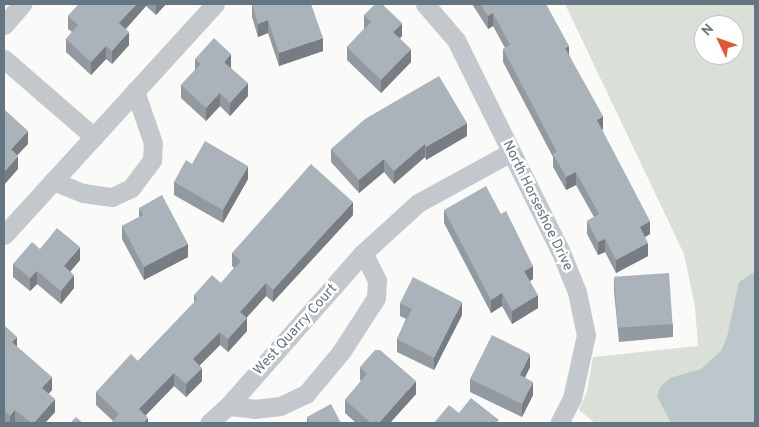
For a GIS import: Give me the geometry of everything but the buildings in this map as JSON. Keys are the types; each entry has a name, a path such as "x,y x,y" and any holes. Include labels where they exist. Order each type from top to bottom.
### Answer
{"street":[{"path":"4,25 22,4"},
{"path":"4,235 215,4"},
{"name":"North Horseshoe Drive","path":"425,4 456,40 560,250 577,292 586,335 575,390 559,423"},
{"path":"4,59 94,137"},
{"path":"53,181 83,193 112,196 131,188 152,160 153,143 135,91"},
{"name":"West Quarry Court","path":"209,423 228,406 363,253 418,203 511,152"},
{"path":"228,406 254,409 280,406 306,394 341,352 376,298 377,280 363,253"}],"shaded area":[{"path":"565,4 755,4 755,423 595,423 579,410 587,391 593,357 698,346 695,307 684,254"},
{"path":"755,272 755,423 671,423 657,396 661,386 670,378 701,369 721,351 727,337 739,282"}]}
